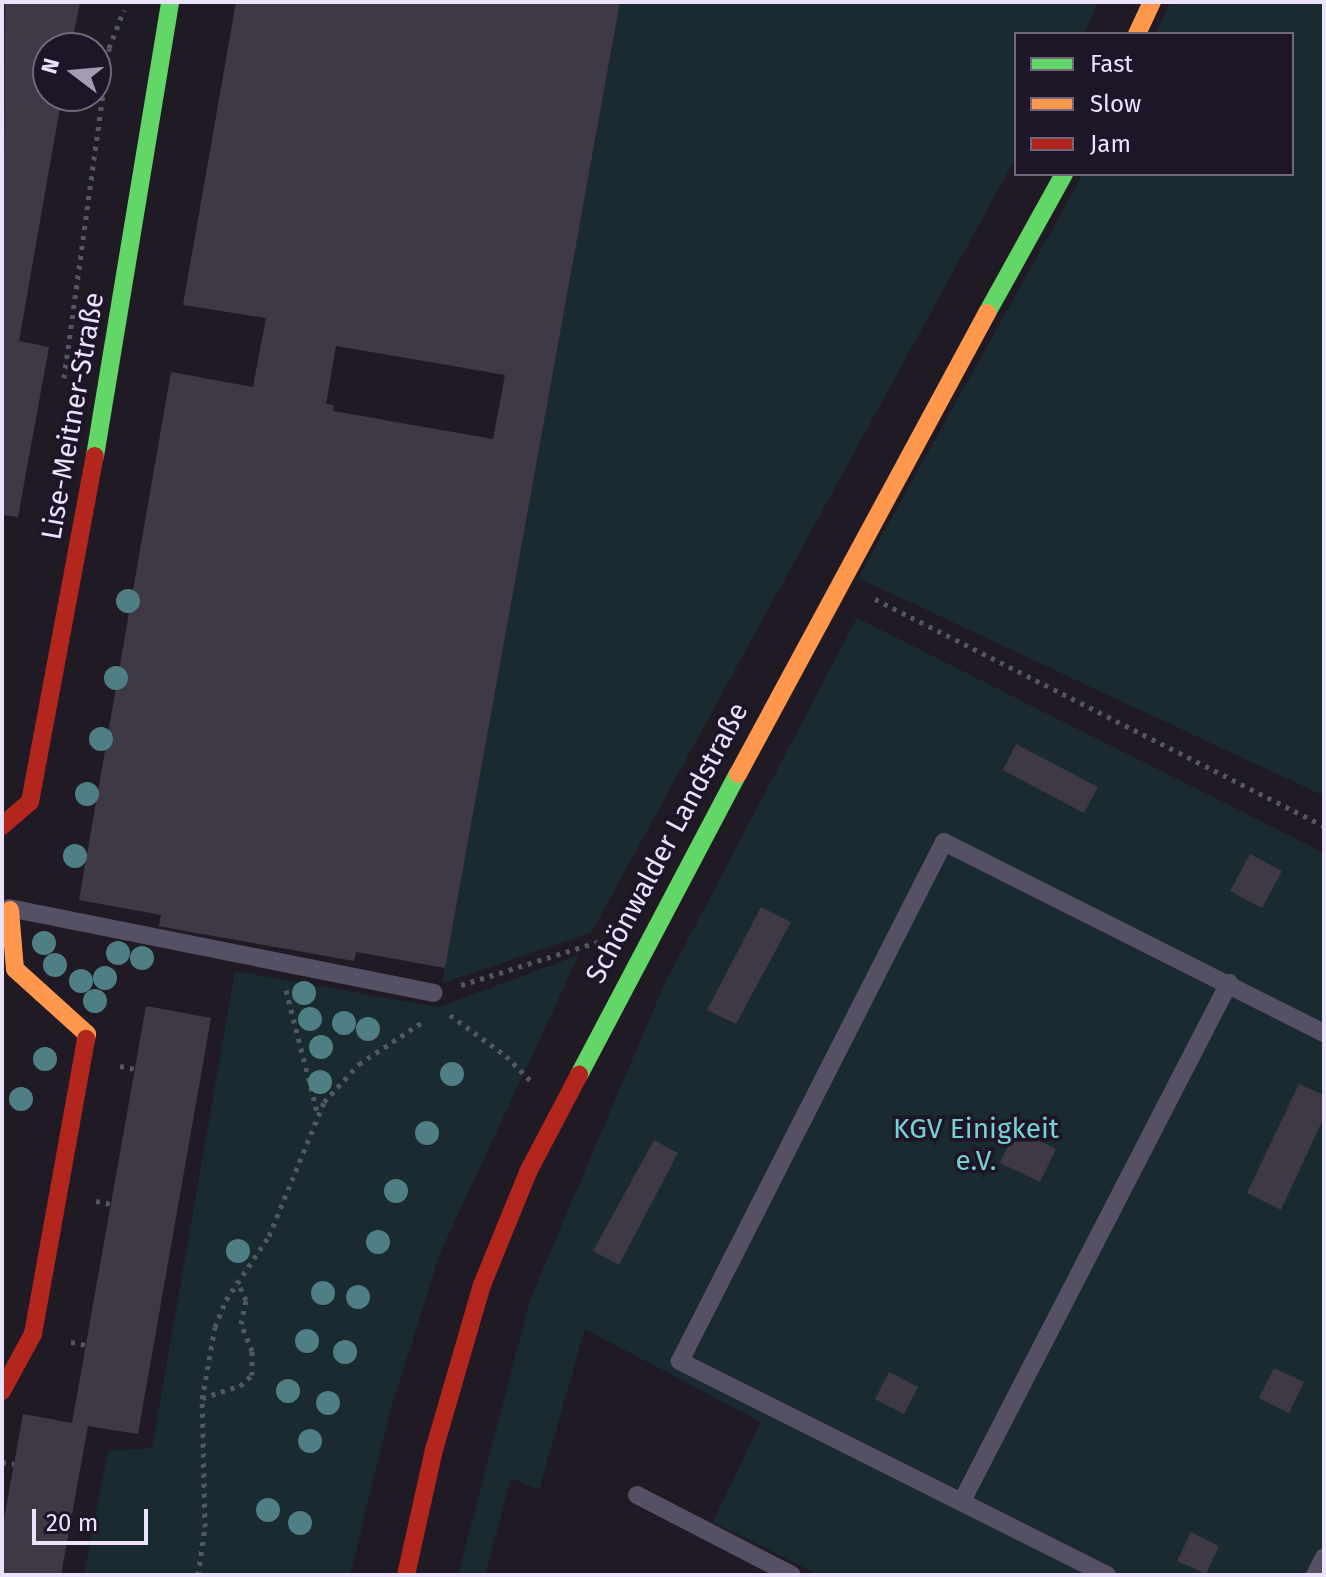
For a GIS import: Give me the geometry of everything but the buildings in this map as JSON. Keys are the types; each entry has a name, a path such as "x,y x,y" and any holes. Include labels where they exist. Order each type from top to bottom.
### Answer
{"main road":[{"name":"Lise-Meitner-Straße","path":"2,826 30,802 117,336 170,2"},
{"path":"1138,32 1152,2"},
{"name":"Schönwalder Landstraße","path":"406,1575 434,1450 482,1285 528,1172 839,581 1063,176"},
{"path":"2,1391 33,1334 87,1034 15,969 6,904"}],"lane":[{"path":"1107,1575 680,1361 944,842 1324,1033"},
{"path":"6,904 434,993"},
{"path":"962,1501 1229,983"},
{"path":"637,1495 792,1575"},
{"path":"1315,1575 1324,1557"}],"path":[{"path":"62,393 109,48 128,2"},
{"path":"839,581 1324,826"},
{"path":"434,993 605,939"},
{"path":"282,963 318,1117"},
{"path":"443,1011 495,1046 533,1083"},
{"path":"198,1575 205,1527 202,1399 215,1327 226,1300 240,1287 269,1236 324,1102 359,1064 435,1015"},
{"path":"202,1399 240,1386 252,1375 252,1351 241,1324 246,1300 240,1287"},
{"path":"2,1462 14,1464"}],"green space":[{"path":"620,2 1098,2 1085,32 1014,32 1014,161 591,933 442,983"},
{"path":"1170,2 1324,2 1324,796 858,578 1082,176 1294,176 1294,32 1156,32"},
{"name":"KGV Einigkeit e.V.","path":"857,618 1324,853 1324,1575 819,1575 713,1522 761,1422 585,1329 539,1490 511,1478 485,1575 458,1575 530,1300 664,985"},
{"path":"579,955 441,1251 391,1408 350,1575 84,1575 108,1451 152,1448 235,971 438,1007"}],"traffic: fast":[{"path":"95,456 170,2"},
{"path":"987,313 1063,176"},
{"path":"579,1075 738,774"}],"traffic: slow":[{"path":"1138,32 1152,2"},
{"path":"738,774 987,313"},
{"path":"10,910 15,969 87,1034 86,1039"}],"traffic: jam":[{"path":"2,826 30,802 95,456"},
{"path":"2,1391 33,1334 86,1039"},
{"path":"406,1575 434,1450 482,1285 528,1172 579,1075"}]}
